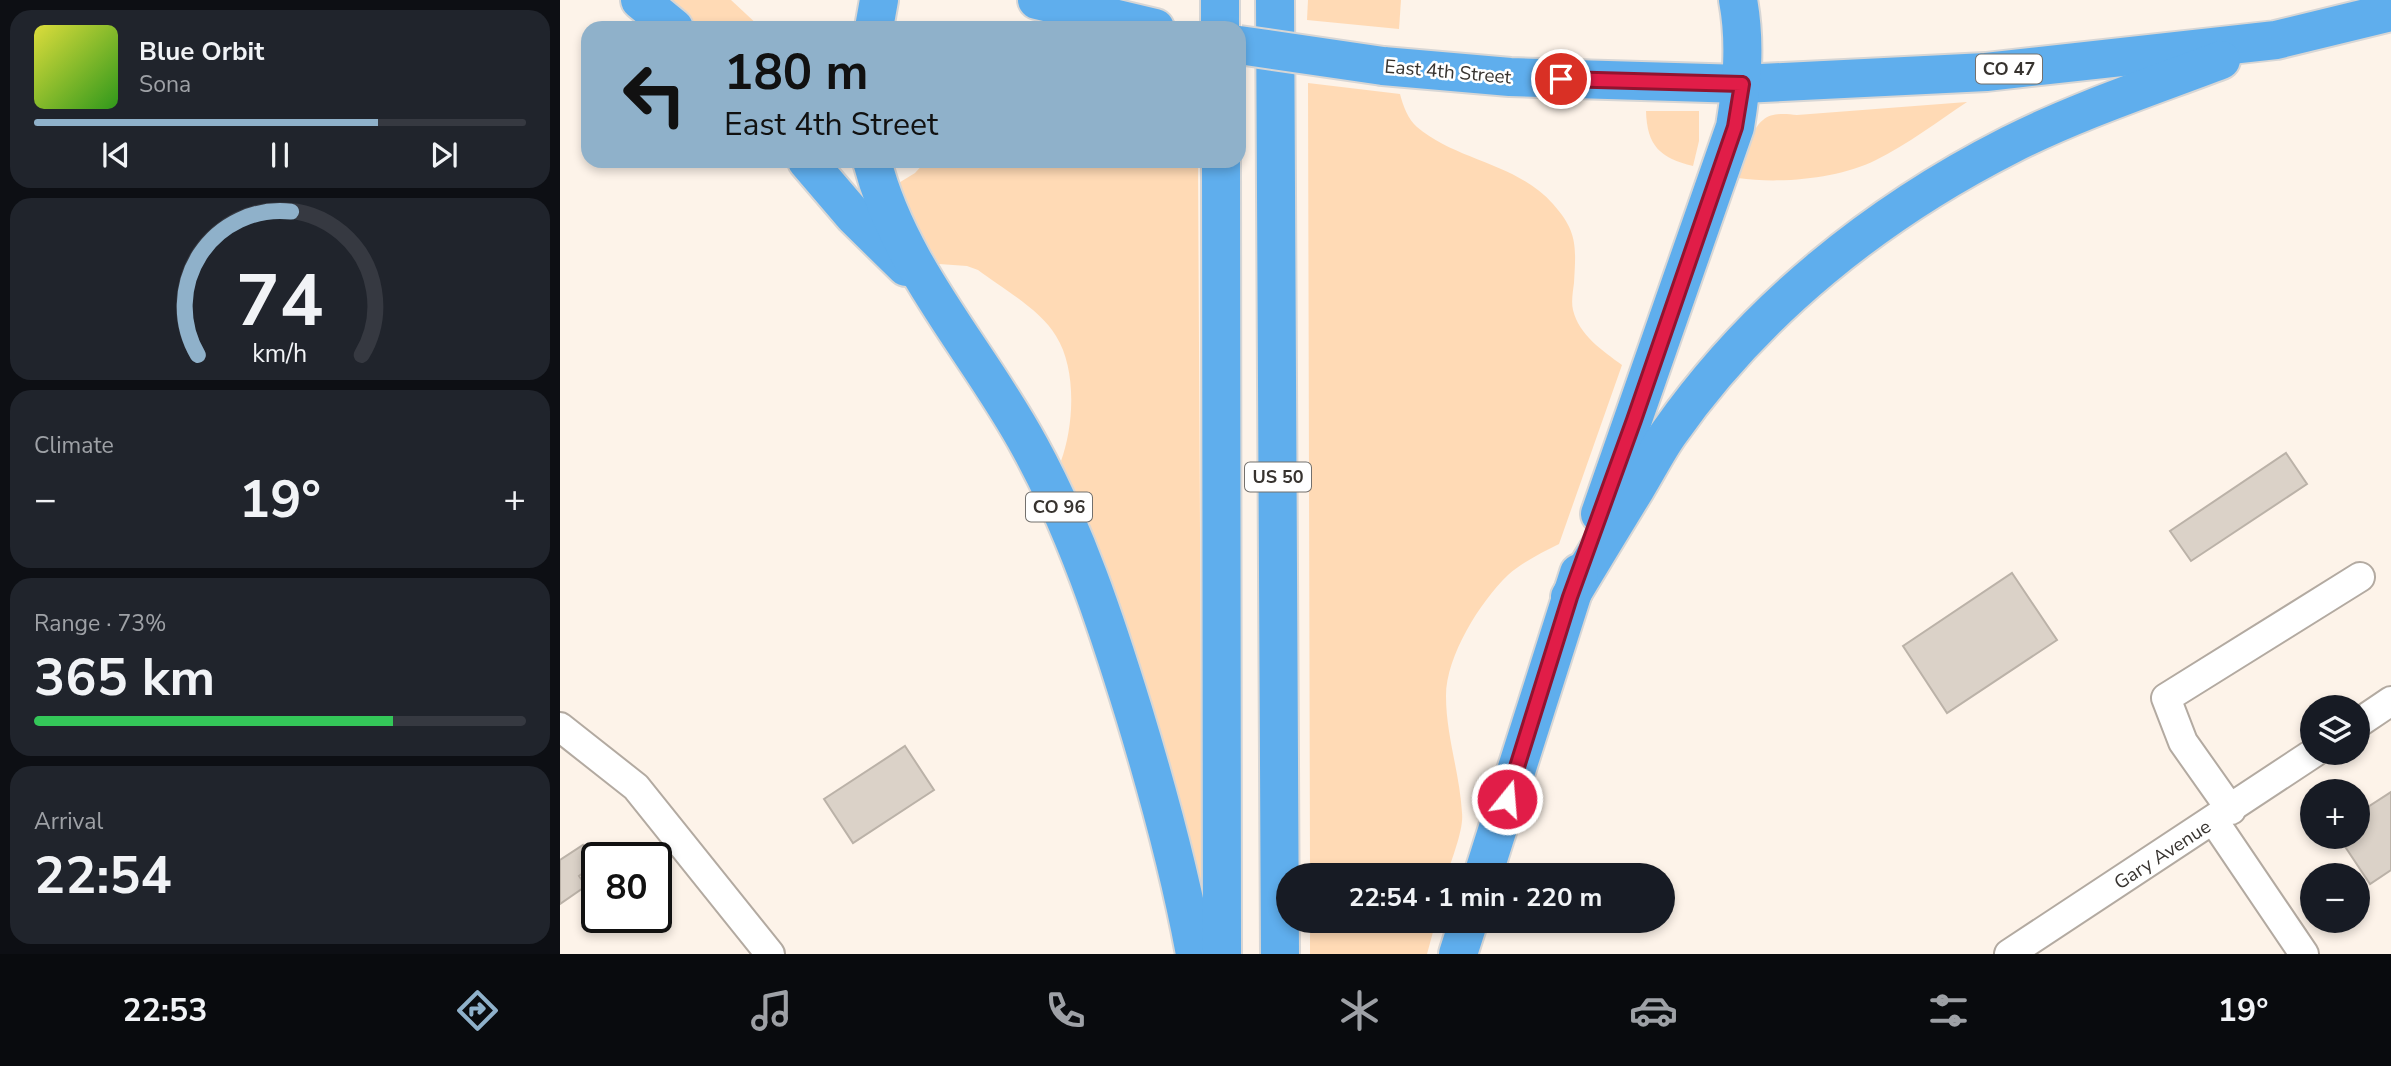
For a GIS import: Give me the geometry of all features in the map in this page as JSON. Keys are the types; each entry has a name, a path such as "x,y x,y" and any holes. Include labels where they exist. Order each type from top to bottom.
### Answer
{"highway":[{"path":"640,0 666,21"},
{"path":"875,21 879,0"},
{"path":"1037,0 1119,21"},
{"path":"1220,0 1220,21"},
{"name":"US 50","path":"1275,0 1280,954"},
{"path":"1487,863 1570,597 1735,127 1742,84 1743,35 1738,0"},
{"name":"CO 47","path":"1742,84 1986,72 2276,40 2391,12"},
{"path":"1570,597 1668,434 1709,380 1797,289 1846,249 1932,188 2011,145 2083,112 2276,40"},
{"name":"East 4th Street","path":"1246,46 1383,66 1510,77 1742,84"},
{"name":"CO 96","path":"813,168 854,216 933,293 1030,446 1075,540 1110,633 1182,884 1195,954"},
{"path":"874,168 877,183 897,230 933,293"},
{"name":"US 50","path":"1221,168 1222,954"},
{"path":"1458,954 1465,933"}],"street":[{"path":"2304,954 2222,815 2183,742 2166,698 2360,577"},
{"path":"2370,715 2391,701"},
{"path":"560,727 636,787 770,954"},
{"name":"Gary Avenue","path":"2009,954 2300,762"}],"shaded area":[{"path":"667,0 731,0 754,21 690,21"},
{"path":"1308,0 1401,0 1399,29 1307,20"},
{"path":"1308,83 1400,94 1404,108 1417,127 1450,148 1522,179 1538,190 1561,214 1574,241 1572,304 1576,319 1593,342 1622,365 1559,544 1520,566 1497,586 1466,631 1452,664 1446,696 1462,820 1451,863 1310,863"},
{"path":"1967,102 1900,147 1844,172 1790,180 1738,178 1754,131 1758,124 1771,116"},
{"path":"1646,111 1699,111 1699,141 1693,166 1672,159 1658,149 1649,133"},
{"path":"920,168 1198,168 1202,902 1085,516 1061,461 1071,415 1070,381 1063,349 1041,317 978,270 967,266 939,264 913,219 897,184"},
{"path":"1310,933 1433,933 1427,954 1310,954"}],"building":[{"path":"2286,453 2307,484 2191,561 2170,531"},
{"path":"2012,573 2057,640 1947,713 1903,646"},
{"path":"905,746 934,790 853,843 824,799"},
{"path":"2391,792 2391,870 2370,884 2370,863 2356,863 2347,849 2370,849 2370,806"},
{"path":"581,846 581,889 560,904 560,860"}],"route":[{"path":"1507,799 1570,597 1735,127 1742,84 1561,79"}]}
